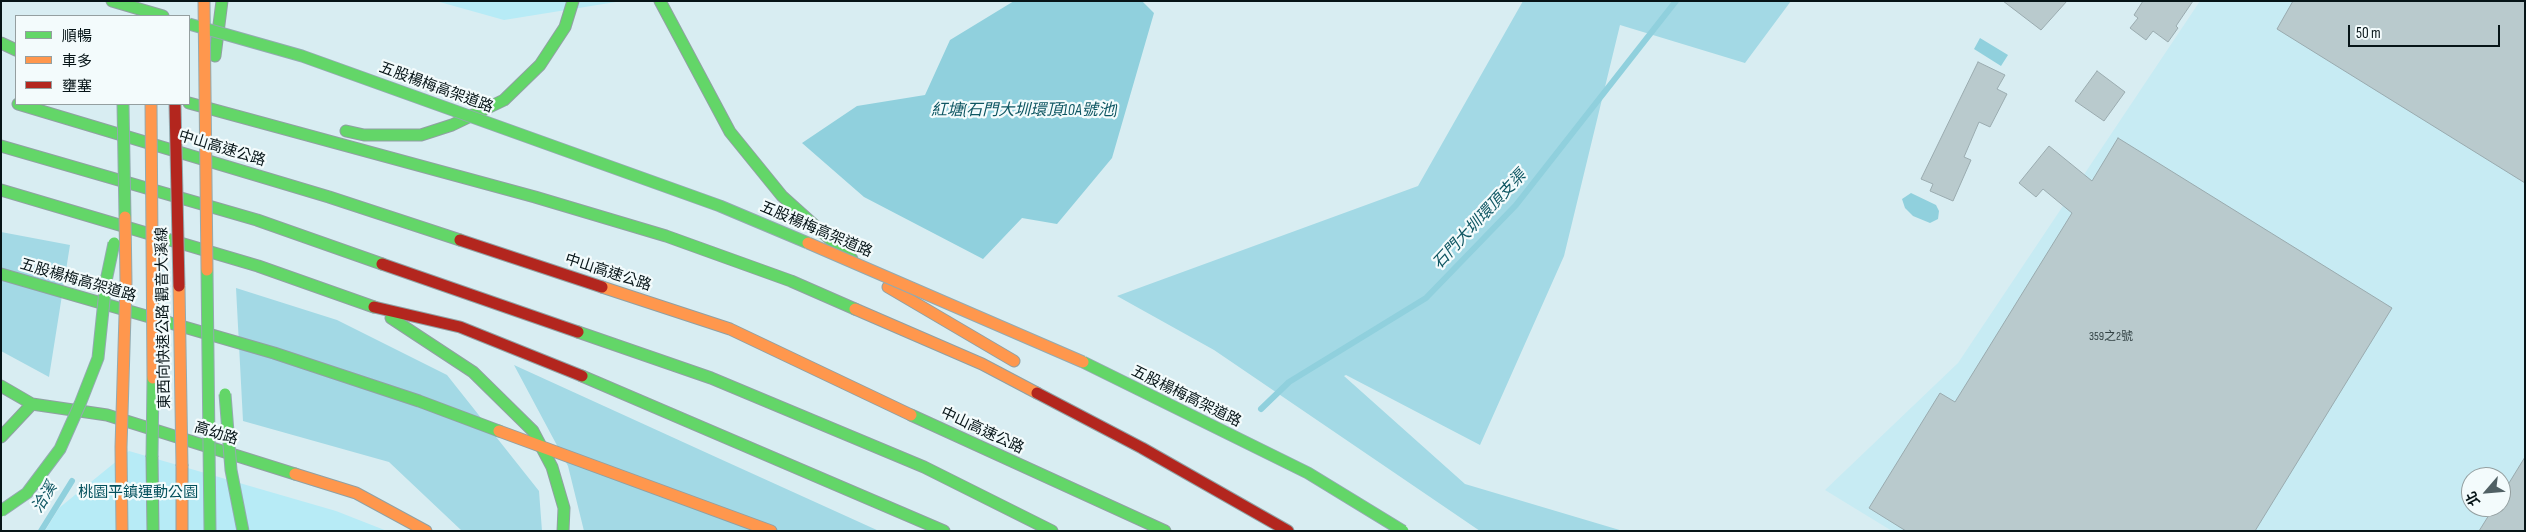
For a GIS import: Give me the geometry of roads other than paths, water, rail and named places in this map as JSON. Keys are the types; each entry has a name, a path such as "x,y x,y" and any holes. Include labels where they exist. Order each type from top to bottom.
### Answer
{"main road":[{"path":"112,1 161,15"},
{"path":"118,1 119,15"},
{"path":"150,1 150,15"},
{"path":"204,1 210,531"},
{"path":"204,96 216,50 222,1"},
{"path":"336,129 364,136 421,135 452,124 504,100 540,65 565,27 573,1"},
{"path":"660,1 685,51 730,132 782,196 834,244 888,287 1027,368"},
{"name":"五股楊梅高架道路","path":"190,24 302,56 720,206 1056,349 1308,473 1404,531"},
{"path":"1,43 15,50"},
{"path":"1,48 15,50"},
{"path":"190,103 525,194 657,233 790,282 982,364 1142,448 1285,529"},
{"name":"中山高速公路","path":"21,105 329,197 730,329 833,379 1165,531"},
{"path":"122,105 126,282 122,531"},
{"name":"東西向快速公路 觀音大溪線","path":"151,105 154,290 153,531"},
{"name":"東西向快速公路 觀音大溪線","path":"175,105 182,531"},
{"path":"265,123 317,125"},
{"path":"1,146 257,220 710,378 924,467 1052,531"},
{"path":"1,190 52,203 258,266 375,308 460,327 626,394 944,531"},
{"path":"1,511 27,493 60,449 98,358 106,281 123,200"},
{"path":"1,202 52,203"},
{"name":"五股楊梅高架道路","path":"1,274 274,353 420,401 771,531"},
{"path":"208,303 220,361"},
{"path":"375,308 473,372 533,431 552,466 564,508 563,531"},
{"path":"224,380 231,470 243,531"},
{"path":"1,386 32,404 1,437"},
{"name":"高幼路","path":"32,404 107,415 356,493 426,531"},
{"path":"1172,452 1285,529"}],"water":[{"name":"紅塘(石門大圳環頂10A號池)","path":"1014,1 1142,1 1154,13 1112,158 1057,224 1022,218 983,259 864,197 802,143 857,106 925,95 950,40"},
{"path":"1980,38 2008,55 2001,66 1974,49"},
{"path":"1911,193 1936,205 1939,211 1938,219 1930,223 1913,216 1905,208 1902,199"}],"waterway":[{"name":"石門大圳環頂支渠","path":"1261,409 1289,382 1426,298 1516,205 1676,1"},
{"name":"洽溪","path":"41,531 72,481"}],"park label":[{"name":"桃園平鎮運動公園","path":"138,493"}]}
